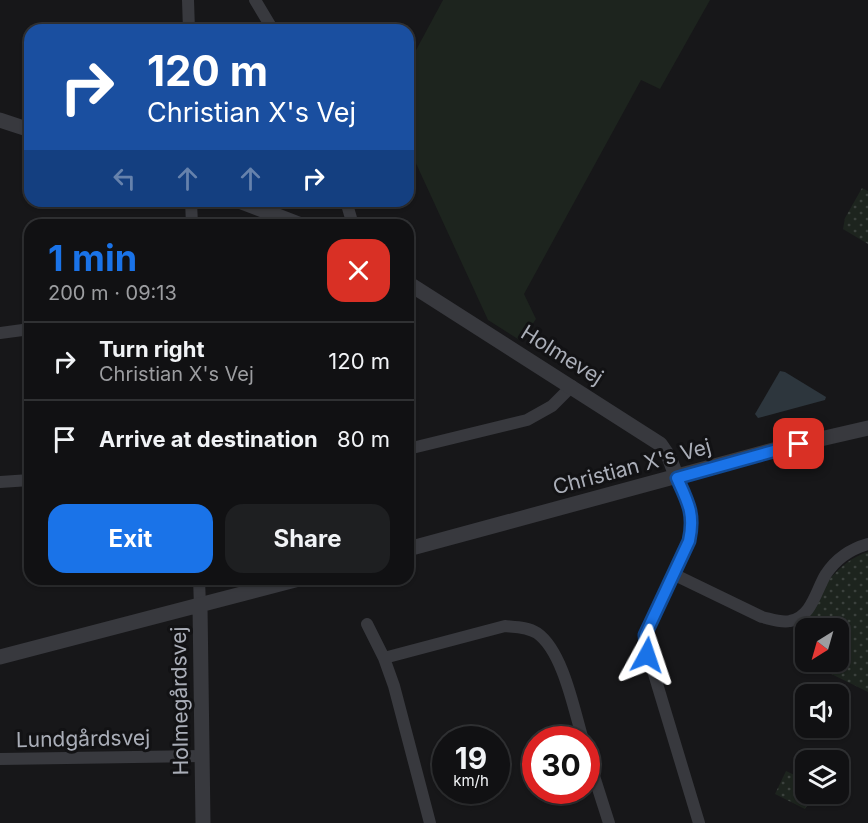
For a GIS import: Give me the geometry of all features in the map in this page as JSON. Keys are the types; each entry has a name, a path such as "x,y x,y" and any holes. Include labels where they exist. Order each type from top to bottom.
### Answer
{"street":[{"path":"188,0 189,24"},
{"path":"255,0 269,24"},
{"path":"0,120 24,128"},
{"path":"254,207 286,219"},
{"name":"Holmevej","path":"414,287 660,444 669,457 677,478"},
{"path":"0,333 24,329"},
{"path":"414,448 527,420 552,406 572,386"},
{"name":"Christian X's Vej","path":"414,547 677,478 777,449 868,428"},
{"path":"677,478 690,508 692,527 689,541 645,635 645,644 699,823"},
{"path":"0,482 24,480"},
{"path":"673,574 762,617 777,621 790,621 801,617 810,607 835,563 847,552 868,544"},
{"name":"Holmegårdsvej","path":"199,585 203,823"},
{"path":"0,657 277,585"},
{"path":"367,624 384,658 394,686 430,823"},
{"path":"384,658 505,626 521,627 536,632 549,644 557,657 579,726"},
{"name":"Lundgårdsvej","path":"0,759 202,756"},
{"path":"600,795 609,823"}],"shaded area":[{"path":"443,0 710,0 660,89 641,80 524,294 536,319 521,341 488,320 414,159 414,54"},
{"path":"862,188 868,191 868,244 843,229 845,218"},
{"path":"780,371 826,397 825,400 758,418 755,414"},
{"path":"868,552 868,692 827,672 849,672 849,618 804,618 827,582 856,557"},
{"path":"786,771 795,775 795,804 775,794"},
{"path":"795,804 808,804 805,809"}],"route":[{"path":"647,655 645,635 689,541 692,527 690,508 677,478 799,444"}]}
